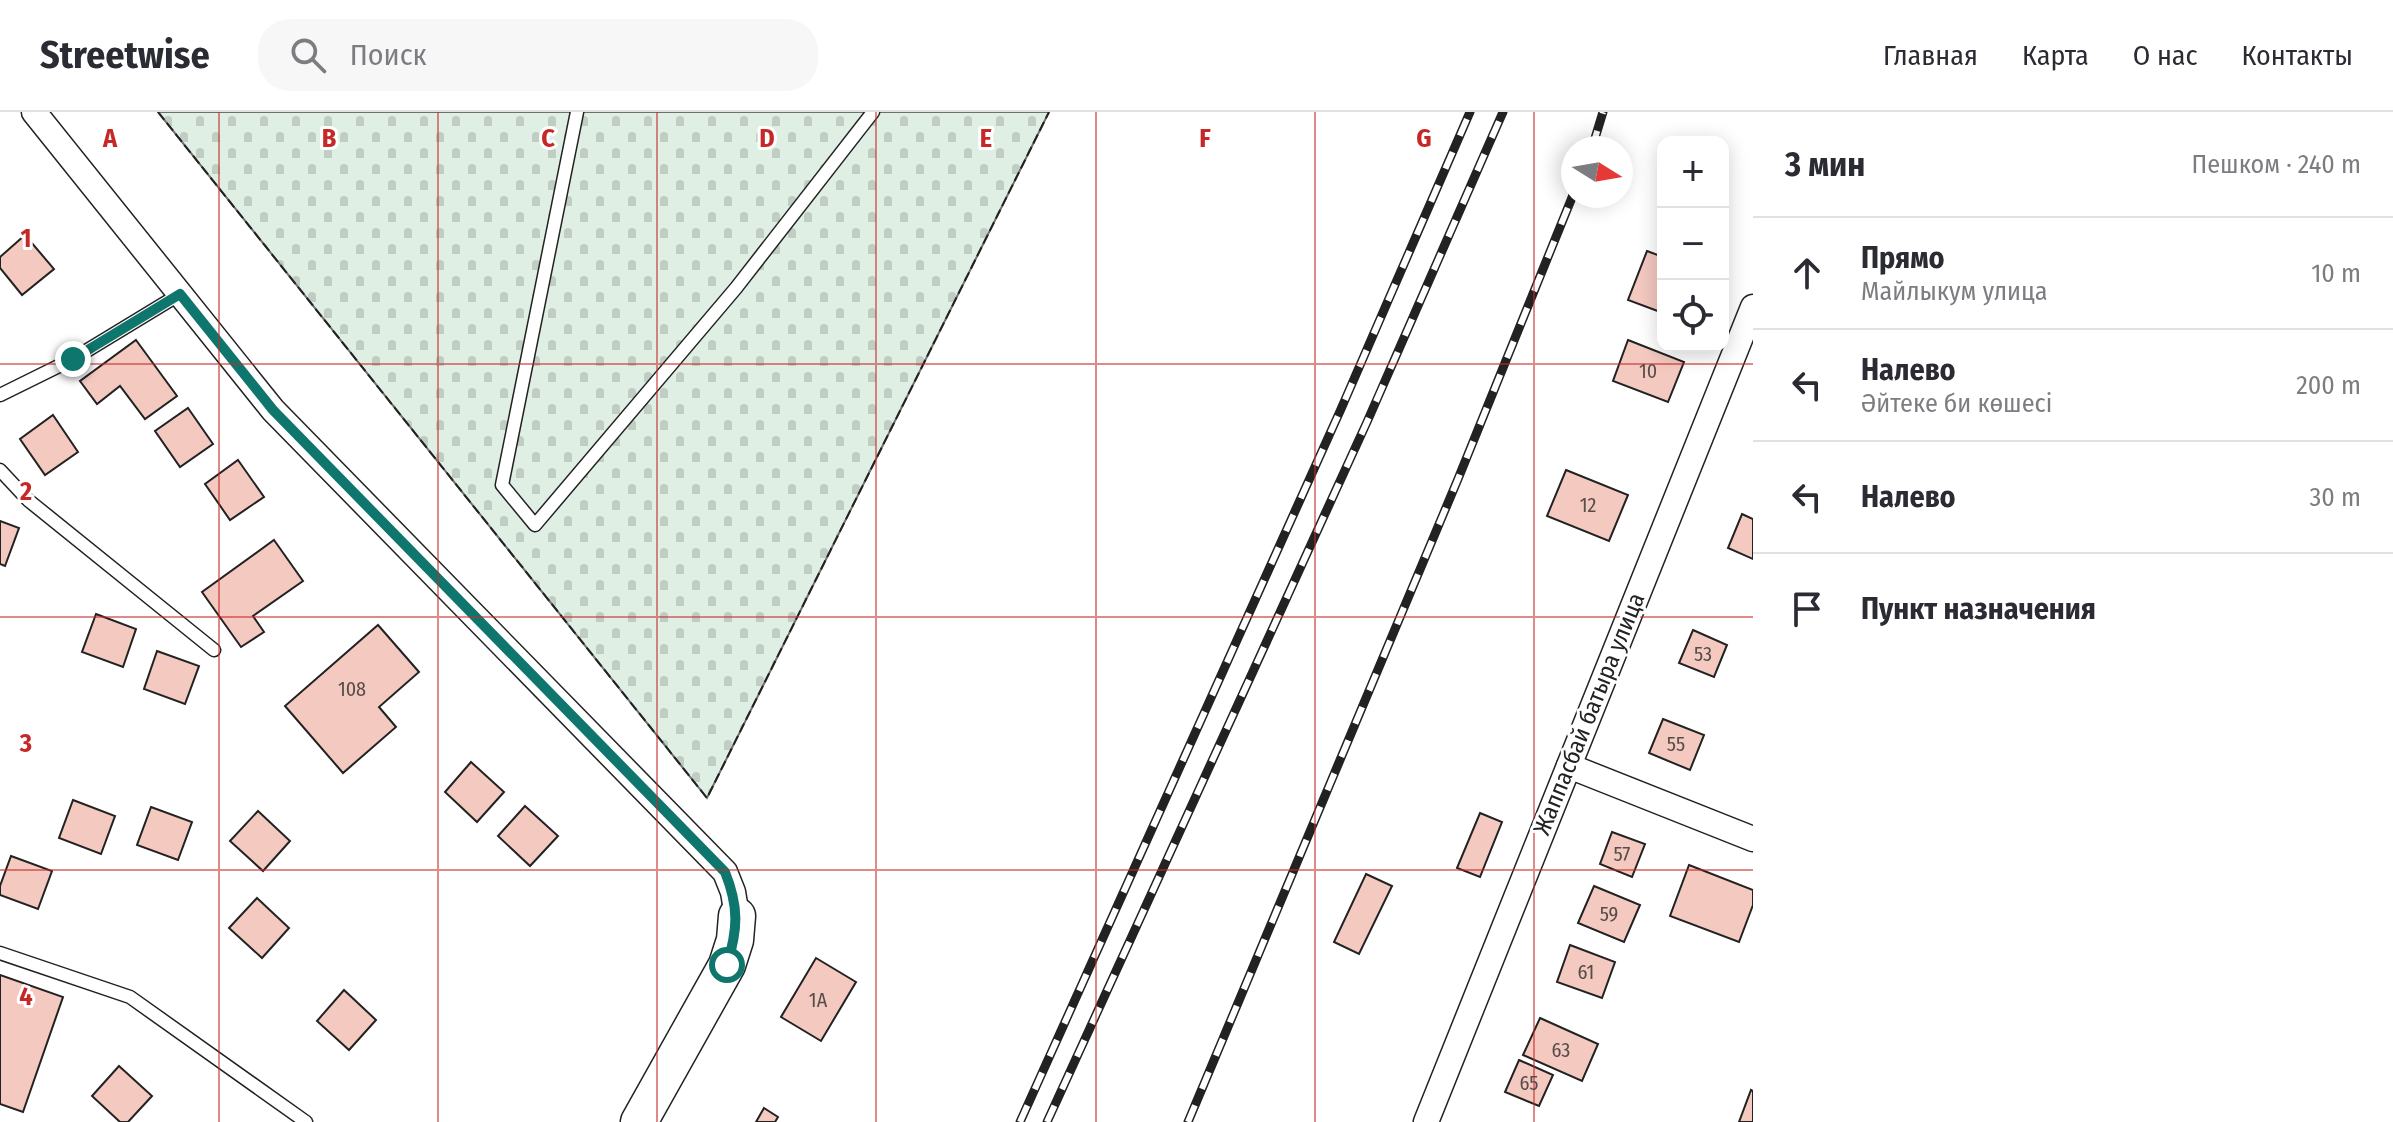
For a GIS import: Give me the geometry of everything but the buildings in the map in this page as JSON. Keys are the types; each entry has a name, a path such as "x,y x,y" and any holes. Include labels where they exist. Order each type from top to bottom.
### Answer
{"street":[{"path":"34,112 273,410 725,872 733,892 737,916 735,940 727,965 639,1122"},
{"name":"Жаппасбай батыра улица","path":"1426,1122 1753,307"},
{"path":"1569,766 1753,839"}],"lane":[{"path":"577,112 502,485 535,525 736,288 873,112"},
{"path":"0,395 73,359 180,294"},
{"path":"0,470 28,500 214,650"},
{"path":"0,953 130,997 306,1122"}],"green space":[{"path":"158,112 1049,112 707,798"}],"railway":[{"path":"1020,1122 1341,409 1470,112"},
{"path":"1047,1122 1367,422 1503,112"},
{"path":"1596,136 1603,112"},
{"path":"1188,1122 1458,479 1568,208"}],"fence":[{"path":"158,112 707,798 1049,112"}],"route":[{"path":"73,359 180,294 273,410 725,872 733,892 737,916 735,940 727,965"}]}
